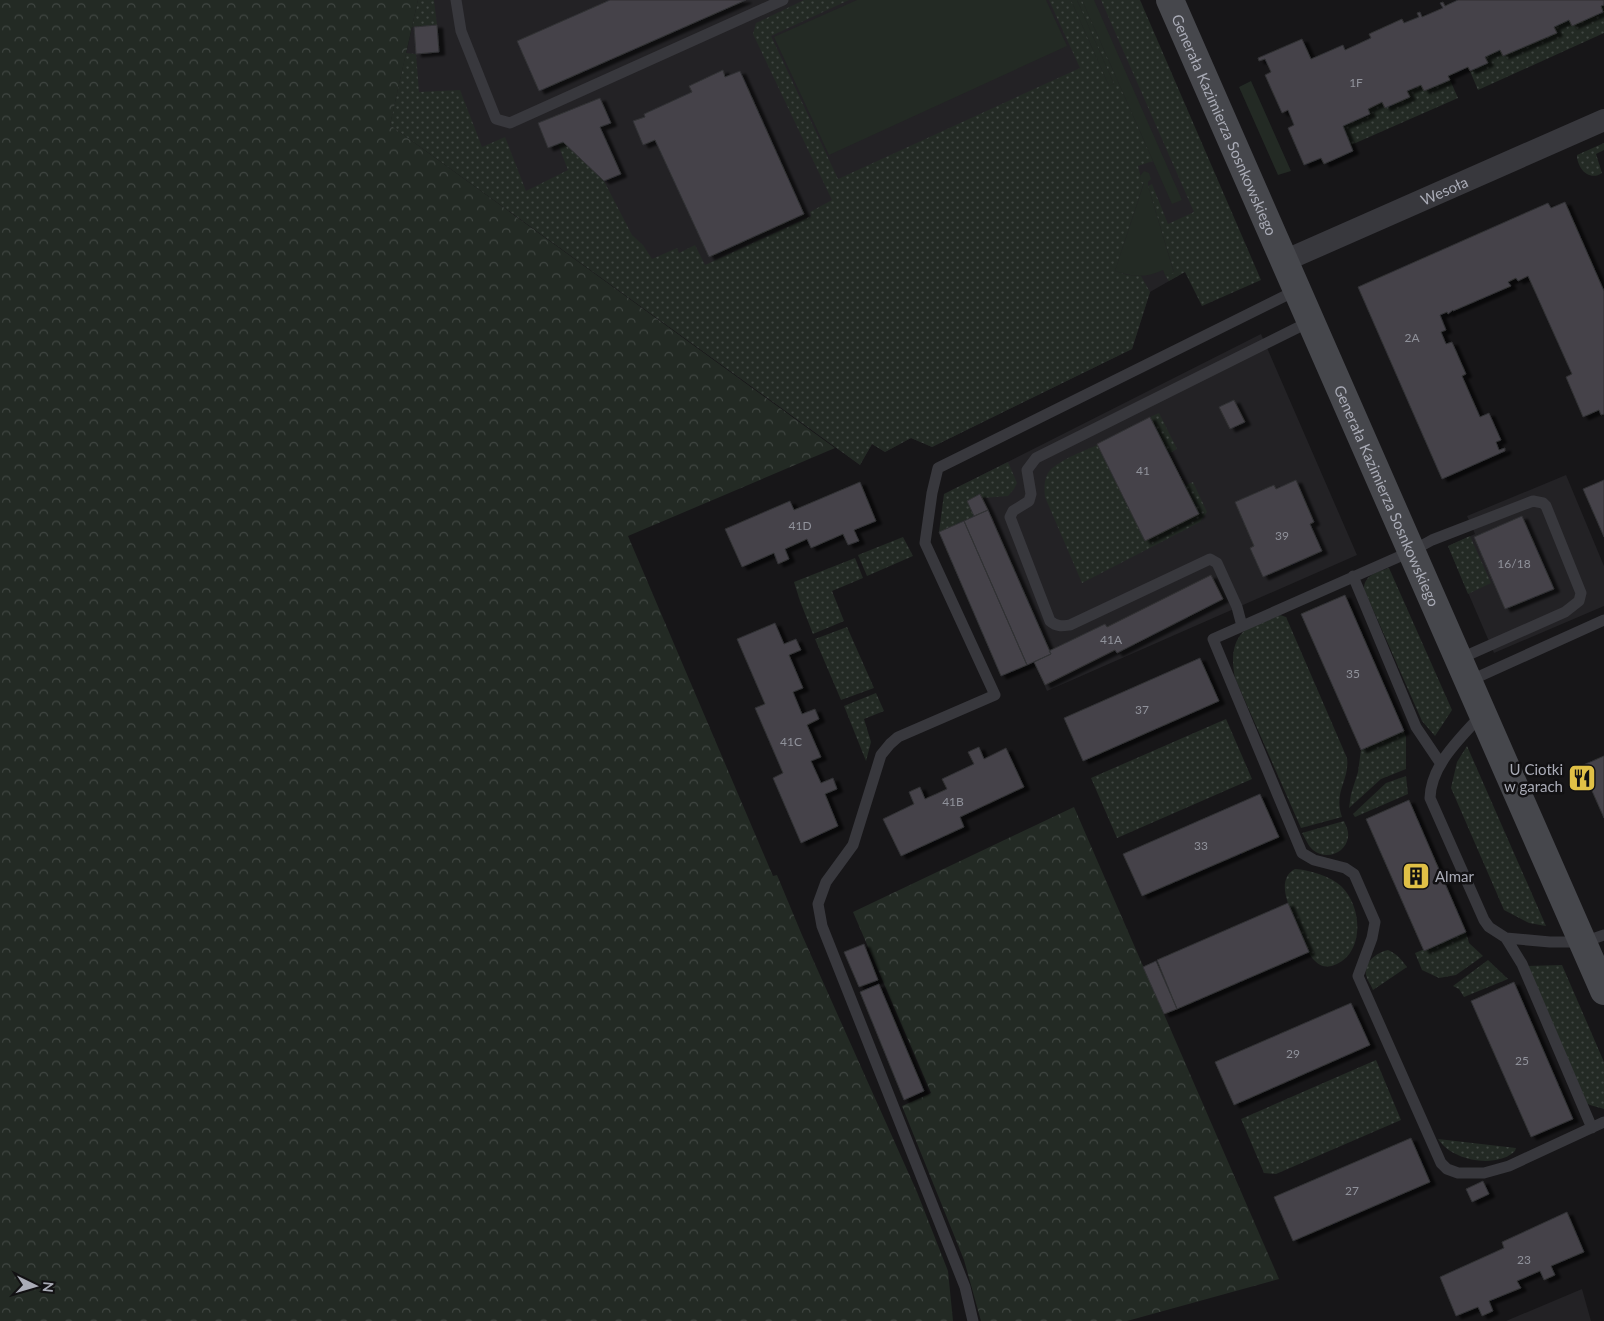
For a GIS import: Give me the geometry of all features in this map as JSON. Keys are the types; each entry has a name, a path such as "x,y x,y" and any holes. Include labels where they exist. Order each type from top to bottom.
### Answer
{"street":[{"name":"Generała Kazimierza Sosnkowskiego","path":"1170,0 1483,713 1594,939 1604,991"},
{"name":"Wesoła","path":"1284,261 1604,120"}],"lane":[{"path":"456,0 461,31 490,106 496,119 510,123 783,0"},
{"path":"973,1321 965,1287 822,926 818,904 826,882 853,845 879,762 886,749 898,738 995,695 925,543 932,492 938,468 1297,290"},
{"path":"1242,626 1237,607 1217,563 1210,559 1070,625 1054,625 1050,621 1010,517 1013,511 1029,501 1031,494 1027,470 1036,458 1311,321"},
{"path":"1464,670 1566,612 1579,601 1581,593 1546,506 1543,504 1533,500 1432,540 1412,551 1213,639 1302,854 1314,860 1345,868 1354,874 1375,922 1372,938 1358,976 1441,1163 1446,1169 1458,1173 1484,1173 1509,1166 1604,1122"},
{"path":"1353,576 1416,727 1441,764"},
{"path":"1464,670 1604,620"},
{"path":"1483,713 1450,750 1441,764 1433,778 1430,798 1484,920 1489,927 1506,938 1522,964 1592,1128"},
{"path":"1506,938 1550,942 1594,939"}],"shaded area":[{"path":"418,0 1117,0 1216,254 1150,292 1132,349 932,447 911,438 885,452 872,444 860,465 390,125"},
{"path":"1261,334 1357,555 1047,691 1034,662 1050,654 988,510 964,521 950,491"},
{"path":"1566,475 1604,566 1604,606 1494,653 1448,546 1475,534 1467,516"},
{"path":"1582,1289 1591,1321 1506,1321"}],"green space":[{"path":"0,0 418,0 390,125 835,448 628,536 773,876 777,875 917,1192 948,1271 953,1321 0,1321"},
{"path":"418,0 434,0 437,25 412,27"},
{"path":"804,0 849,0 771,36 838,179 1080,68 1049,0 1071,0 1109,86 1114,84 1077,0 1082,0 1153,161 1138,166 1144,182 1115,271 1127,275 1141,276 1150,292 1132,349 932,447 911,438 885,452 872,444 860,465 390,125 406,53 416,54 419,92 460,90 482,147 505,137 526,191 568,170 558,144 563,142 604,181 632,235 643,245 652,259 677,248 679,253 695,245 705,265 811,216 810,212 832,200 753,34 756,23"},
{"path":"857,0 1046,0 1067,46 829,155 774,37"},
{"path":"1071,0 1077,0 1114,84 1109,86"},
{"path":"1082,0 1094,0 1182,200 1172,204"},
{"path":"1101,0 1140,0 1261,280 1202,306 1185,272 1169,281 1165,275 1174,272 1148,186 1152,184 1168,224 1194,212"},
{"path":"1604,5 1604,33 1478,90 1470,71 1485,57 1500,50 1503,56 1556,33 1554,27 1569,20 1572,26 1603,12 1601,6"},
{"path":"1450,80 1458,98 1351,145 1343,126 1370,115 1368,109 1382,102 1385,108 1407,91 1421,85 1424,91"},
{"path":"1251,81 1291,171 1278,175 1239,87"},
{"path":"1604,143 1604,150 1596,154 1602,173 1593,176 1588,175 1581,169 1577,155"},
{"path":"1144,171 1149,173 1151,179 1148,182 1148,186 1174,273 1165,275 1163,270 1139,276 1115,271 1144,183 1141,181 1140,176"},
{"path":"1159,413 1177,449 1168,454 1150,417"},
{"path":"1097,445 1145,541 1184,486 1193,482 1207,512 1200,522 1082,583 1045,497 1045,485 1048,473 1057,464"},
{"path":"1008,462 1017,483 1008,496 983,498 980,495 968,501 974,516 939,532 944,494"},
{"path":"1470,536 1491,583 1468,594 1448,546"},
{"path":"903,537 913,556 867,576 858,555"},
{"path":"855,558 863,578 832,591 844,621 813,634 794,582"},
{"path":"1389,568 1452,710 1435,736 1422,721 1364,589 1366,580 1369,577"},
{"path":"1280,615 1286,617 1347,758 1346,773 1339,800 1342,817 1301,828 1235,678 1233,666 1234,648 1243,632"},
{"path":"847,627 874,688 841,700 815,639"},
{"path":"876,693 884,711 864,719 871,742 866,761 844,706"},
{"path":"1226,719 1252,779 1117,838 1091,778"},
{"path":"1404,731 1406,737 1406,769 1381,779 1349,808 1358,772 1361,750"},
{"path":"1467,746 1546,926 1529,923 1504,910 1451,788 1457,762"},
{"path":"1406,776 1408,794 1355,817 1353,814 1386,783"},
{"path":"1074,807 1279,1279 1127,1321 981,1321 964,1260 902,1106 931,1093 853,912"},
{"path":"1344,821 1348,837 1344,847 1335,854 1324,855 1313,850 1302,833"},
{"path":"1295,869 1313,872 1331,879 1347,893 1355,909 1357,928 1354,945 1350,953 1339,963 1329,966 1319,965 1309,952 1290,909 1285,890 1285,882 1288,875"},
{"path":"1466,932 1469,943 1483,956 1456,975 1439,978 1422,970 1415,953"},
{"path":"1388,950 1399,957 1407,967 1373,990 1366,975 1367,966 1375,956"},
{"path":"1488,960 1508,979 1464,997 1459,989 1453,986"},
{"path":"1562,965 1604,1062 1604,1109 1586,1103 1527,966"},
{"path":"1376,1060 1401,1120 1276,1174 1264,1173 1241,1119"},
{"path":"1438,1139 1516,1148 1507,1157 1497,1160 1475,1160 1453,1153"}],"building":[{"path":"610,0 746,0 539,91 517,41"},
{"path":"1458,0 1604,0 1604,5 1601,6 1603,12 1572,26 1569,20 1554,27 1557,33 1503,56 1500,50 1485,57 1488,63 1470,71 1468,67 1448,76 1450,80 1424,91 1421,85 1407,91 1410,97 1385,108 1382,102 1368,109 1370,114 1343,126 1353,151 1324,164 1321,158 1304,165 1288,128 1294,125 1288,110 1282,113 1265,75 1271,72 1265,59 1259,61 1258,58 1302,39 1311,59 1343,45 1345,50 1371,38 1369,34 1402,19 1404,23 1419,17 1417,13 1420,12 1422,17 1443,8 1440,3 1443,2 1445,6"},
{"path":"437,25 439,52 416,54 414,27"},
{"path":"723,70 725,77 740,71 804,214 709,257 655,140 643,145 633,121 645,117 644,114 692,92 689,86"},
{"path":"600,98 611,123 600,127 621,174 604,181 563,142 548,148 538,123"},
{"path":"1565,202 1604,291 1604,414 1601,415 1599,410 1583,417 1566,377 1572,374 1528,276 1518,281 1516,278 1508,282 1511,286 1453,310 1448,314 1447,312 1440,315 1446,330 1441,332 1446,344 1452,342 1466,374 1462,376 1480,417 1489,413 1501,440 1496,442 1499,450 1505,448 1505,451 1442,479 1358,287 1548,203 1551,208"},
{"path":"1234,400 1245,422 1230,429 1219,407"},
{"path":"1150,417 1199,514 1145,541 1097,444"},
{"path":"1296,480 1314,522 1310,524 1322,551 1263,577 1250,548 1254,546 1235,502 1274,485 1276,489"},
{"path":"1604,480 1604,537 1583,489"},
{"path":"860,482 876,521 854,530 859,541 848,545 843,534 811,548 807,539 785,549 789,559 778,564 774,553 742,567 725,529 790,501 794,510"},
{"path":"980,494 988,510 974,516 967,501"},
{"path":"988,510 1051,654 1027,665 964,521"},
{"path":"1522,516 1554,589 1505,609 1474,537"},
{"path":"964,521 1027,665 1001,676 939,532"},
{"path":"1211,575 1223,599 1117,653 1115,650 1045,685 1034,662 1051,654 1049,651 1105,624 1107,627"},
{"path":"1345,595 1404,731 1361,750 1301,614"},
{"path":"775,623 784,644 796,639 801,650 789,655 803,688 793,692 802,714 815,709 819,719 807,725 821,757 811,761 821,783 833,778 837,789 825,794 838,826 801,843 773,778 783,773 755,708 765,704 737,639"},
{"path":"1200,658 1219,701 1083,761 1064,718"},
{"path":"979,747 984,759 1006,748 1024,787 960,817 964,827 901,856 883,819 914,804 909,792 920,787 925,799 947,789 942,779 974,764 968,752"},
{"path":"1604,756 1604,818 1581,766"},
{"path":"1260,794 1279,837 1142,896 1123,854"},
{"name":"Almar","path":"1409,800 1466,932 1424,951 1366,819"},
{"path":"1288,903 1309,952 1177,1009 1157,960"},
{"path":"864,944 878,980 859,987 844,952"},
{"path":"1156,961 1177,1009 1164,1014 1143,967"},
{"path":"1514,982 1573,1119 1531,1137 1471,1001"},
{"path":"879,984 924,1091 904,1100 860,992"},
{"path":"1351,1003 1370,1045 1234,1105 1215,1062"},
{"path":"1411,1138 1430,1182 1293,1241 1274,1197"},
{"path":"1483,1181 1489,1194 1472,1202 1466,1189"},
{"path":"1567,1212 1584,1252 1551,1266 1555,1275 1544,1280 1540,1271 1517,1281 1521,1288 1489,1301 1493,1311 1482,1316 1478,1307 1456,1316 1440,1277 1504,1248 1502,1242"}],"place":[{"name":"U Ciotki w garach","path":"1582,778"},
{"name":"Almar","path":"1416,876"}]}
